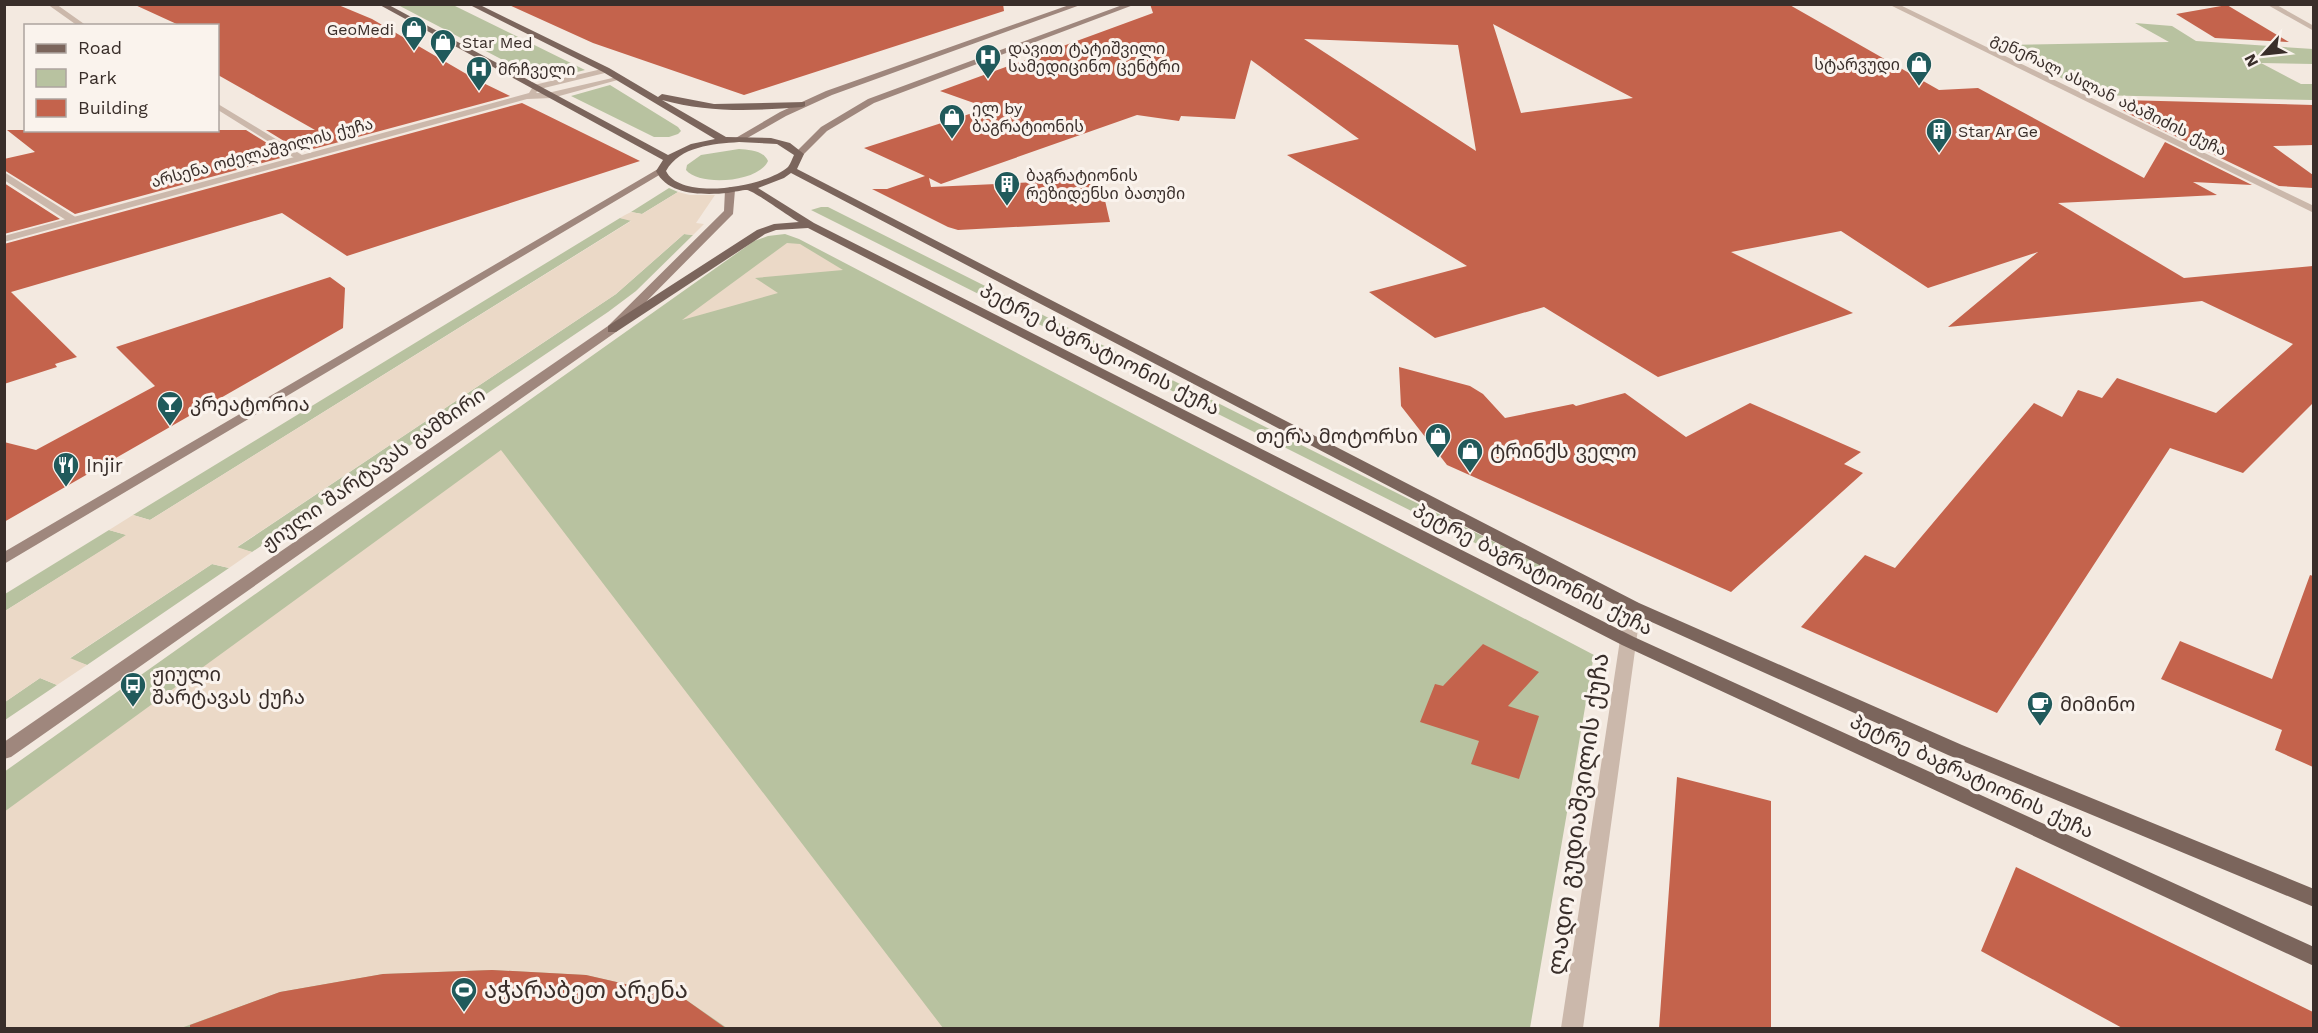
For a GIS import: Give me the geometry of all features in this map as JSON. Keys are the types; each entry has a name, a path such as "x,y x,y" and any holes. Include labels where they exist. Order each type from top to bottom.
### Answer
{"main road":[{"path":"381,4 669,159"},
{"path":"471,4 621,78 724,140"},
{"path":"739,139 763,123 802,104 868,77 1080,4"},
{"path":"799,154 824,129 871,101 1133,4"},
{"path":"640,90 693,105 733,108 802,104"},
{"path":"4,559 661,171 669,159 698,146 739,139 778,142 795,149 799,154 799,162 782,177 750,187 730,190 681,187 666,180 661,171"},
{"name":"პეტრე ბაგრატიონის ქუჩა","path":"792,170 1633,607 1965,754 2313,898"},
{"name":"პეტრე ბაგრატიონის ქუჩა","path":"750,187 810,225 1628,641 2313,957"},
{"name":"ჟიული შარტავას გამზირი","path":"4,752 612,329 729,212 730,190"},
{"path":"612,329 761,232 774,227 810,225"}],"street":[{"path":"50,4 81,24"},
{"name":"გენერალ ასლან აბაშიძის ქუჩა","path":"1891,4 2313,210"},
{"path":"2269,4 2313,29"},
{"path":"537,87 606,70"},
{"name":"არსენა ოძელაშვილის ქუჩა","path":"4,239 527,96 552,95 621,78"},
{"name":"არსენა ოძელაშვილის ქუჩა","path":"527,96 537,87"},
{"path":"219,108 299,157"},
{"path":"4,175 73,220"},
{"name":"ლადო გუდიაშვილის ქუჩა","path":"1572,1029 1633,607"}],"green space":[{"path":"398,5 453,5 585,70 543,81"},
{"path":"2135,23 2172,26 2196,41 2313,49 2313,64 2261,63 2301,84 2313,84 2313,100 2093,95 2000,45 2169,42"},
{"path":"610,85 681,131 669,137 654,137 571,96"},
{"path":"739,149 759,153 768,161 753,174 729,180 703,179 686,170 687,165 701,155"},
{"path":"669,188 678,192 642,214 631,212"},
{"path":"828,207 1576,583 1578,589 1571,591 811,210"},
{"path":"620,218 632,220 150,520 133,515"},
{"path":"684,234 693,235 636,291 608,312 252,552 236,548 616,294"},
{"path":"785,234 799,239 1594,655 1530,1028 5,1028 4,772 754,241"},
{"path":"109,530 127,535 5,611 5,594"},
{"path":"212,564 229,568 87,665 69,659"},
{"path":"40,678 57,685 5,720 5,702"}],"shaded area":[{"path":"678,192 690,195 715,195 696,223 704,224 693,235 684,234 616,294 237,547 252,552 229,568 212,564 70,658 87,665 57,685 40,678 5,702 5,611 126,535 109,530 133,515 150,520 631,221 620,218 631,212 642,214"},
{"path":"787,243 800,244 843,270 755,278 778,293 682,320"},
{"path":"501,450 943,1028 727,1028 682,997 586,975 492,970 383,974 280,992 181,1028 5,1028 4,812"}],"building":[{"path":"133,4 336,4 372,19 475,79 510,96 302,152 266,130 315,130 219,76 219,24 177,24"},
{"path":"507,4 1003,4 1004,11 744,95 593,43"},
{"path":"1150,4 1788,4 1939,90 1978,88 2144,178 2165,142 2252,185 2193,182 2217,195 2058,203 2184,278 2313,266 2313,403 2243,473 2170,448 1997,713 1801,627 1865,555 1895,568 2034,403 2062,417 2078,390 2102,398 2117,378 2216,413 2293,344 2202,301 1948,327 2038,252 1928,288 1841,231 1731,252 1853,313 1658,377 1544,307 1435,338 1369,292 1467,266 1287,155 1359,139 1251,60 1235,119 1181,116 1179,121 1137,115 941,184 929,178 931,187 1100,179 1110,222 958,230 872,189 887,189 925,176 864,148 988,108 940,91 1153,13","holes":["1493,24 1633,98 1521,113","1304,39 1458,45 1476,151"]},
{"path":"2227,5 2289,42 2215,38 2176,14"},
{"path":"2121,100 2313,105 2313,145 2273,146 2313,175 2313,188 2279,186 2129,114 2121,109 2133,108"},
{"path":"522,103 640,161 347,256 282,213 11,292 77,357 55,364 57,367 4,384 4,244"},
{"path":"7,130 24,130 24,132 219,132 219,130 246,130 288,156 75,214 4,170 4,159 35,152"},
{"path":"4,183 60,219 4,234"},
{"path":"330,277 345,288 343,328 4,522 4,442 36,450 155,386 116,347"},
{"path":"1399,367 1470,386 1483,394 1505,418 1573,404 1576,406 1625,393 1686,437 1750,403 1861,452 1844,464 1863,473 1731,592 1447,465 1401,406"},
{"path":"2310,575 2313,576 2313,767 2275,750 2282,730 2161,679 2180,641 2272,679"},
{"path":"1483,644 1539,672 1508,706 1539,716 1519,779 1471,764 1479,741 1420,722 1435,684 1443,686"},
{"path":"1677,777 1771,801 1771,1029 1659,1029"},
{"path":"2016,867 2313,1012 2313,1029 2124,1029 1981,951"},
{"name":"აჭარაბეთ არენა","path":"492,970 586,975 682,997 727,1029 190,1029 190,1025 280,992 383,974"}],"place":[{"name":"GeoMedi","path":"414,52"},
{"name":"Star Med","path":"443,65"},
{"name":"დავით ტატიშვილი სამედიცინო ცენტრი","path":"988,80"},
{"name":"სტარვუდი","path":"1919,87"},
{"name":"მრჩველი","path":"479,92"},
{"name":"ელ by ბაგრატიონის","path":"952,140"},
{"name":"Star Ar Ge","path":"1939,154"},
{"name":"ბაგრატიონის რეზიდენსი ბათუმი","path":"1007,207"},
{"name":"კრეატორია","path":"170,427"},
{"name":"თერა მოტორსი","path":"1438,459"},
{"name":"ტრინქს ველო","path":"1470,474"},
{"name":"Injir","path":"66,488"},
{"name":"ჟიული შარტავას ქუჩა","path":"133,708"},
{"name":"მიმინო","path":"2040,727"},
{"name":"აჭარაბეთ არენა","path":"464,1013"}]}
